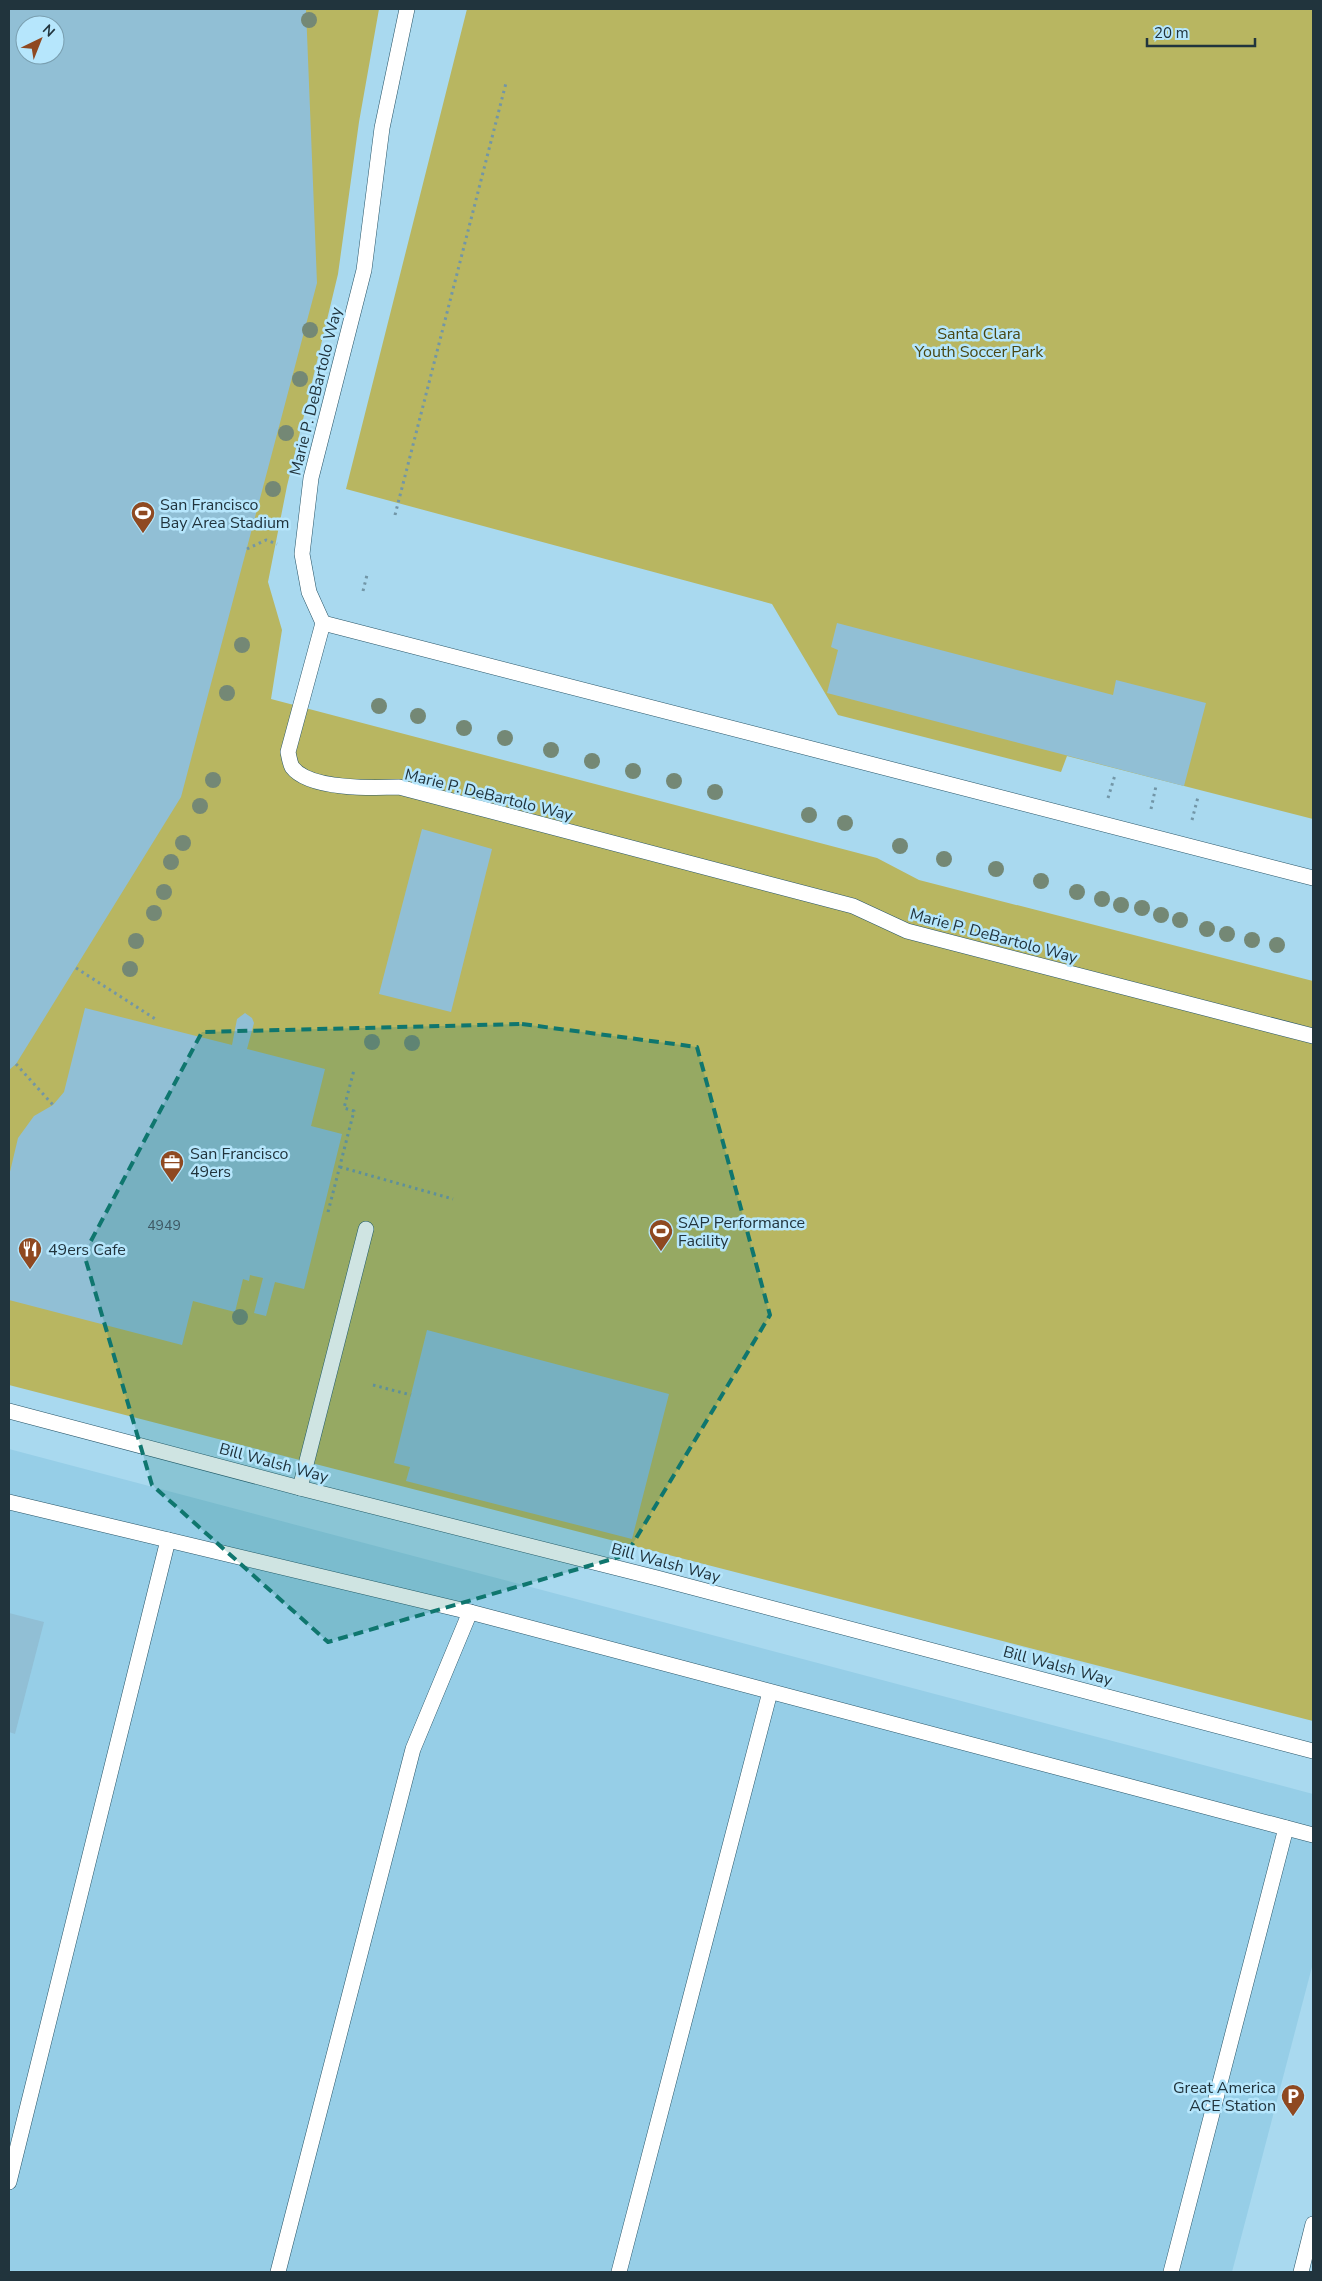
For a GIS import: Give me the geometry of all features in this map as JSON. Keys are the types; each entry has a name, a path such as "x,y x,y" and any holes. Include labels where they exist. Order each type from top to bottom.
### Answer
{"lane":[{"name":"Marie P. DeBartolo Way","path":"407,9 382,128 364,270 311,478 302,554 309,592 323,623 288,752 291,766 302,776 348,788 399,787 854,906 907,931 1313,1036"},
{"path":"323,623 1313,878"},
{"path":"300,1488 366,1228"},
{"name":"Bill Walsh Way","path":"9,1411 300,1488 657,1578 1313,1751"},
{"path":"9,1502 470,1612 1313,1835"},
{"path":"9,2182 168,1540"},
{"path":"278,2272 413,1749 470,1612"},
{"path":"619,2272 770,1692"},
{"path":"1171,2272 1286,1828"},
{"path":"1301,2272 1313,2224"}],"path":[{"path":"395,515 506,83"},
{"path":"363,591 367,575"},
{"path":"76,968 157,1020"},
{"path":"16,1064 53,1105"},
{"path":"328,1212 354,1111 344,1108 354,1070"},
{"path":"340,1166 453,1199"},
{"path":"374,1385 411,1395"}],"highlighted area":[{"path":"522,1024 697,1047 770,1315 626,1555 328,1642 152,1485 84,1254 202,1032"}],"shaded area":[{"path":"9,1449 1313,1794 1313,1963 1232,2272 9,2272"}],"green space":[{"name":"SAP Performance Facility","path":"9,9 379,9 359,122 338,274 287,486 268,582 282,630 271,699 877,858 919,880 1313,981 1313,1721 9,1385"},
{"name":"Santa Clara Youth Soccer Park","path":"467,9 1313,9 1313,819 1067,756 1061,772 838,715 772,604 346,489"}],"building":[{"name":"San Francisco Bay Area Stadium","path":"9,9 306,9 317,283 181,797 16,1064 9,1070"},
{"path":"837,623 1113,695 1116,680 1206,703 1184,786 827,693 838,650 831,647"},
{"path":"422,829 492,849 451,1012 379,994"},
{"path":"85,1008 232,1045 237,1019 245,1013 252,1018 254,1023 247,1049 325,1069 311,1126 342,1134 304,1289 275,1282 266,1316 254,1313 263,1278 250,1275 249,1281 243,1279 235,1312 193,1301 182,1345 9,1300 9,1176 18,1138 34,1116 53,1105 64,1092"},
{"path":"427,1330 669,1394 632,1539 406,1481 410,1467 394,1463"},
{"path":"9,1613 44,1622 15,1734 9,1732"}],"place":[{"name":"San Francisco Bay Area Stadium","path":"143,534"},
{"name":"San Francisco 49ers","path":"172,1183"},
{"name":"SAP Performance Facility","path":"661,1252"},
{"name":"49ers Cafe","path":"30,1270"},
{"name":"Great America ACE Station","path":"1293,2117"}]}
